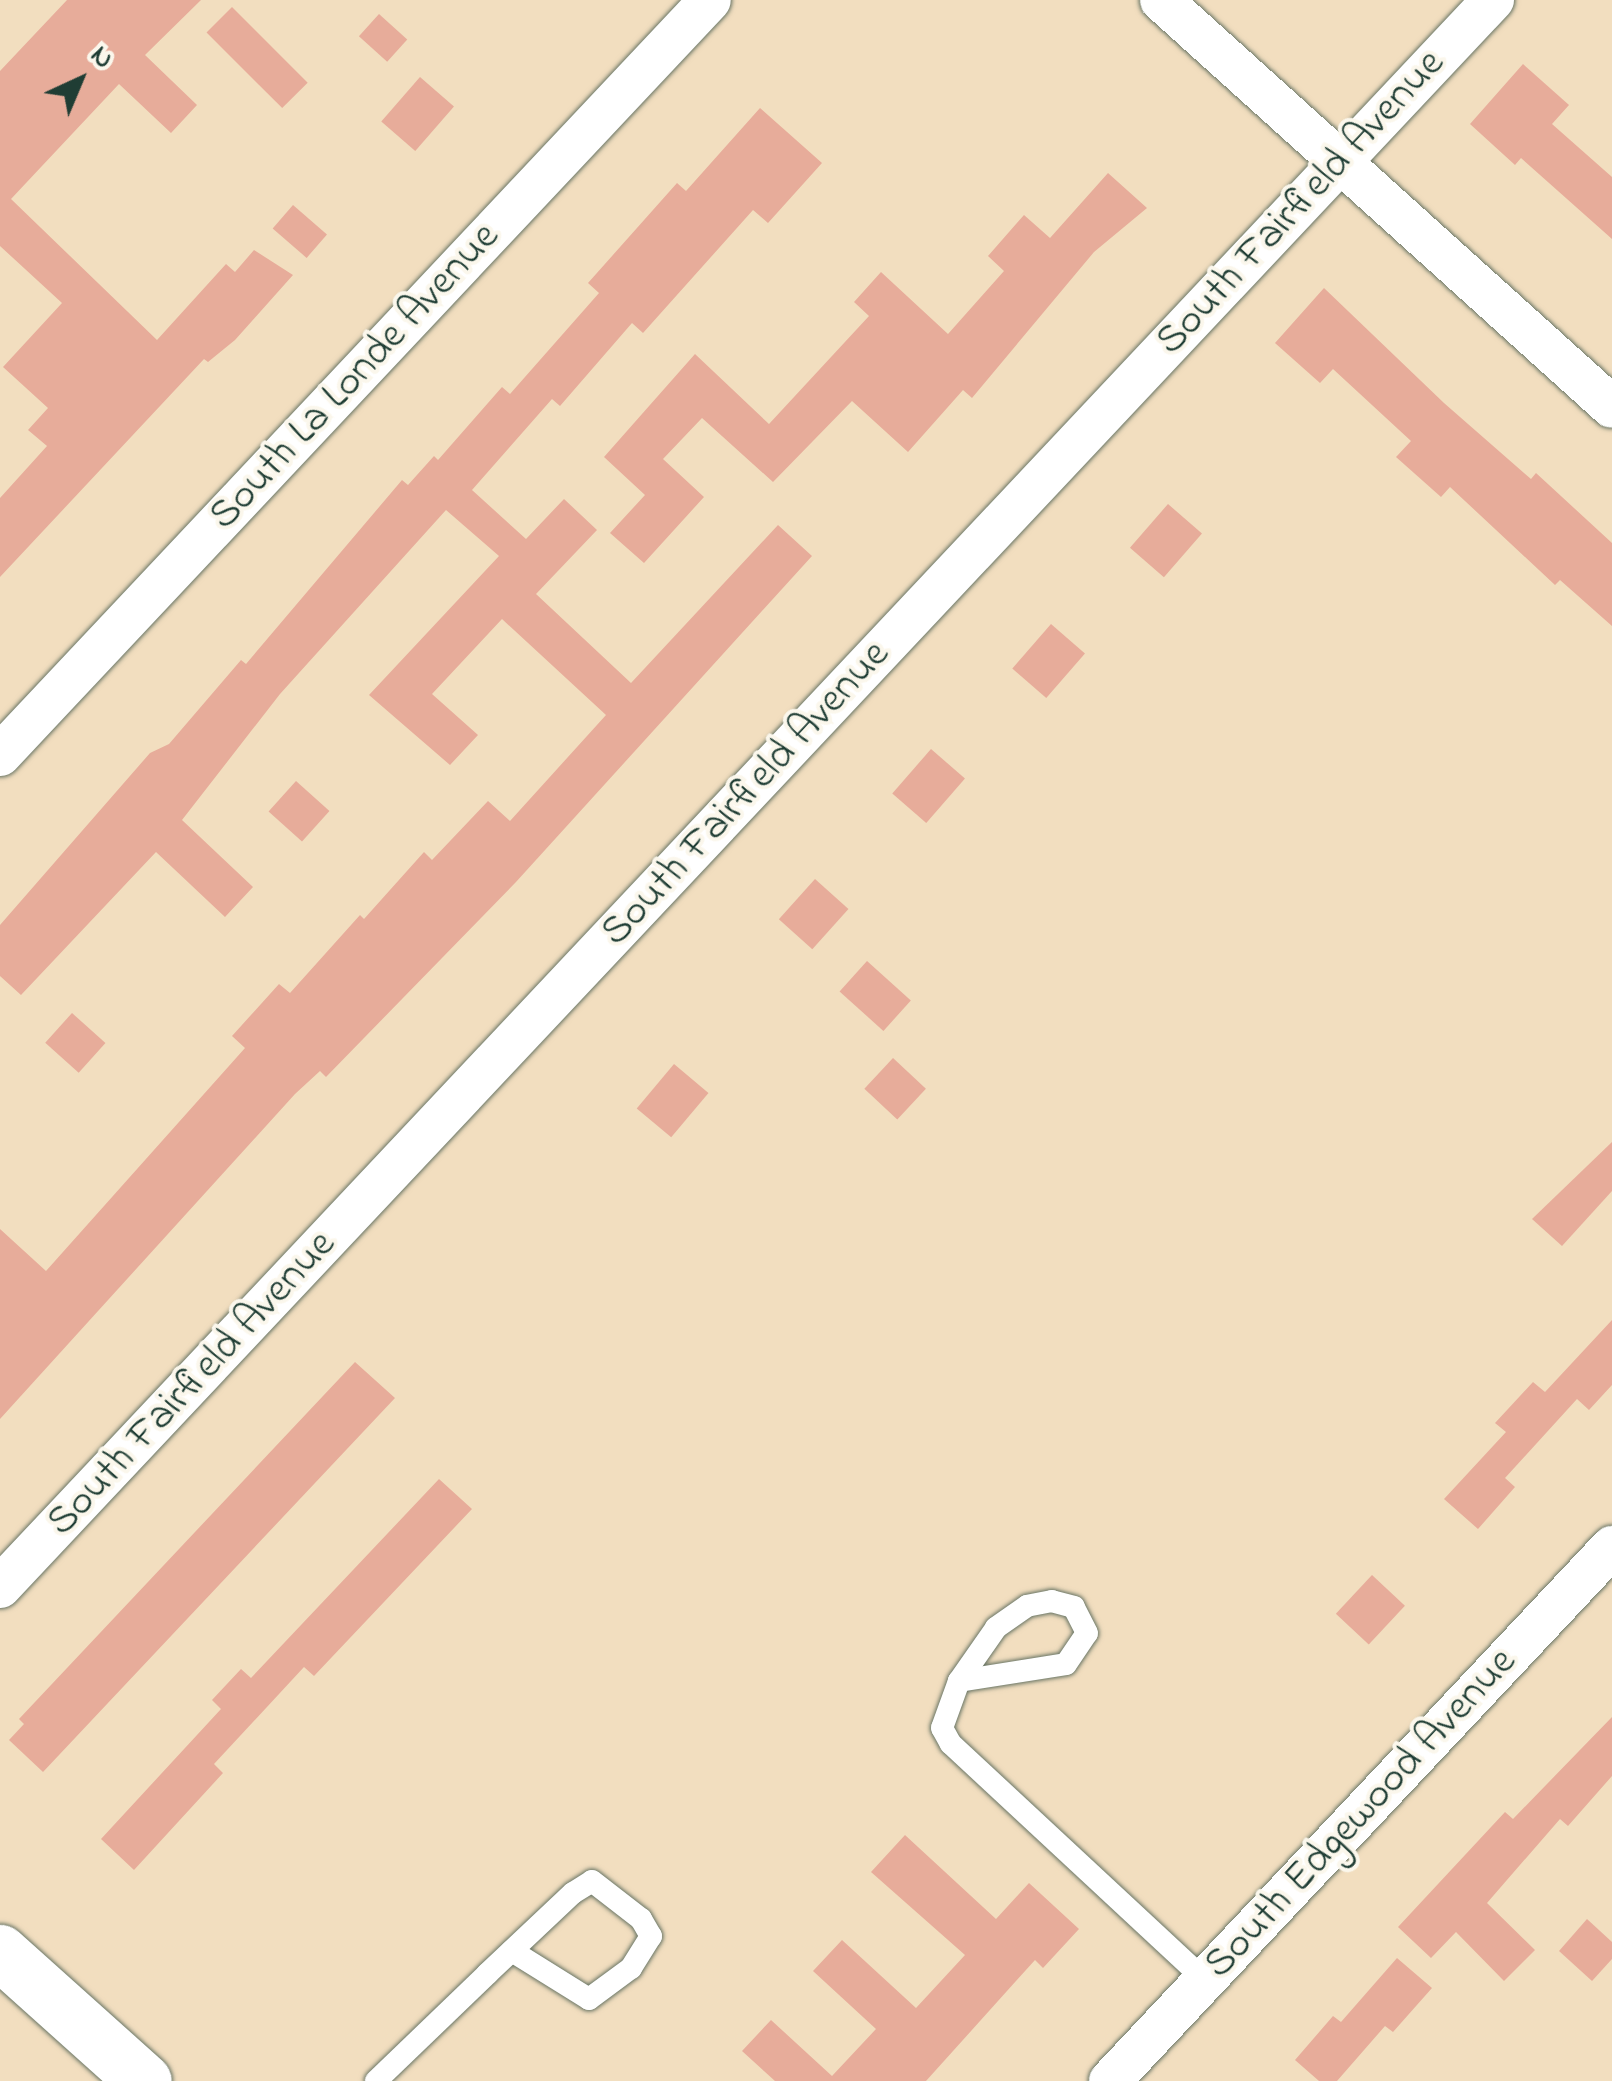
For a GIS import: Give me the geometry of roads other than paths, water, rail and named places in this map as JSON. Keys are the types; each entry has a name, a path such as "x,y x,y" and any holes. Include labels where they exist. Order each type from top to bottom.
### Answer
{"street":[{"name":"South La Londe Avenue","path":"0,755 710,0"},
{"path":"1161,0 1612,407"},
{"name":"South Fairfield Avenue","path":"0,1588 1493,0"},
{"name":"South Edgewood Avenue","path":"1110,2081 1612,1547"},
{"path":"0,1952 144,2081"}],"lane":[{"path":"959,1681 1066,1664 1087,1633 1074,1607 1052,1601 1027,1606 996,1628 959,1681 943,1710 942,1728 951,1744 1205,1980"},
{"path":"376,2081 512,1951 592,1882 641,1919 651,1936 631,1968 590,1998 512,1951"}]}
